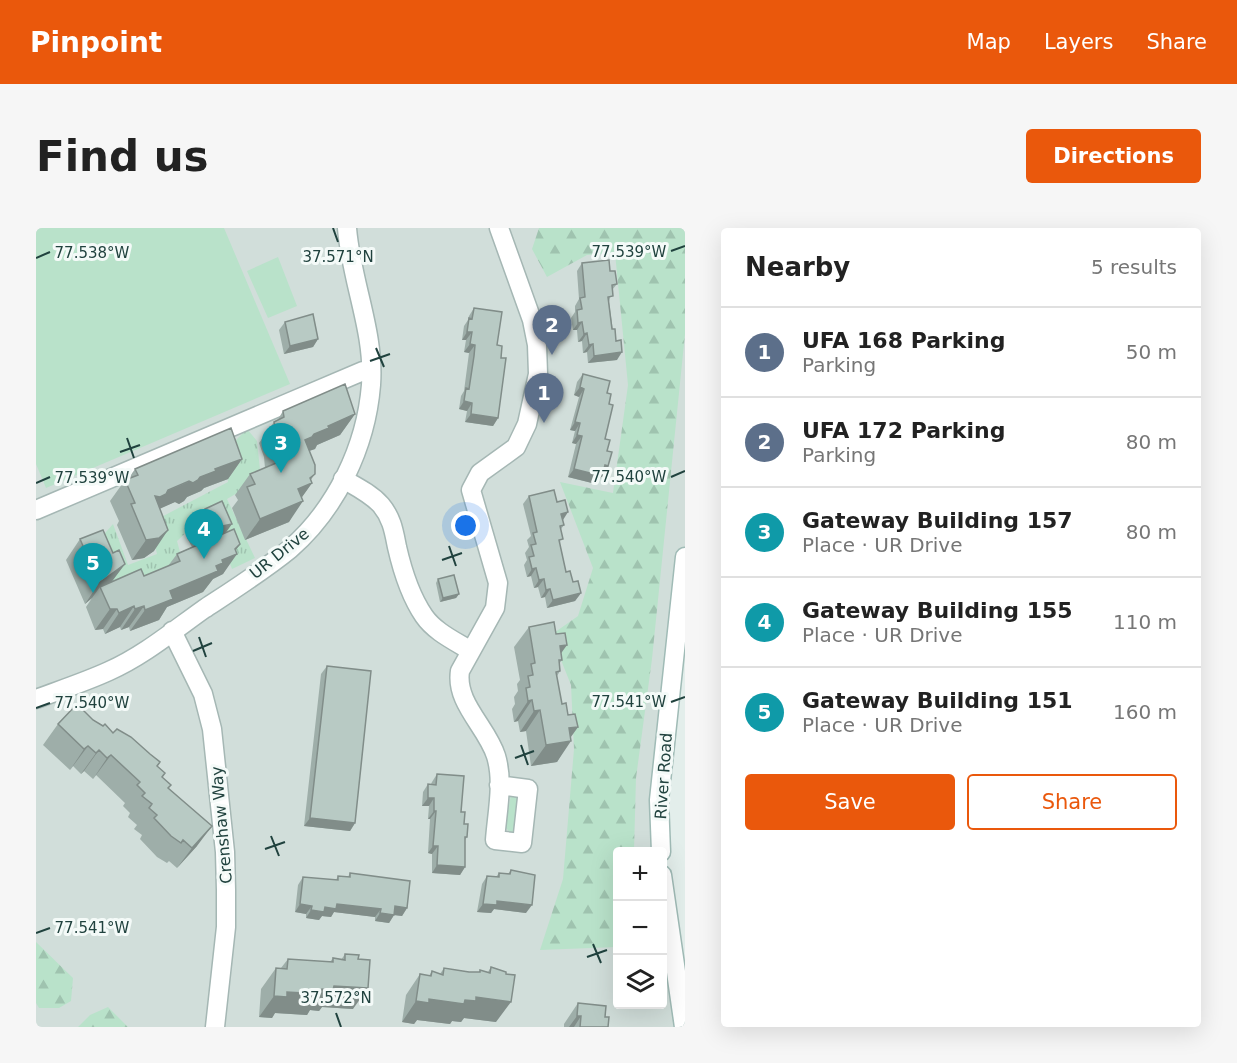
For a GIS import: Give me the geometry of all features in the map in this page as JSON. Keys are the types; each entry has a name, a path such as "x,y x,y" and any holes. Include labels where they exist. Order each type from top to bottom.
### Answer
{"street":[{"name":"UR Drive","path":"36,699 110,671 130,660 291,548 324,513 344,479 355,454 366,414 372,368 347,228"},
{"path":"499,228 532,320 537,345 538,374 527,424 516,447 480,473 471,490 498,583 498,598 495,608 460,671 460,686 464,698 496,754 500,774 499,785"},
{"path":"36,510 363,371"},
{"path":"344,479 371,496 390,518 402,563 423,615 443,634 471,651"},
{"name":"River Road","path":"661,847 659,800 685,557"},
{"name":"Crenshaw Way","path":"172,631 203,694 212,729 225,852 226,890 226,927 215,1027"},
{"path":"667,898 681,977 684,1027"}],"shaded area":[{"path":"36,228 685,228 685,557 661,847 613,847 613,1009 667,1009 667,904 684,1027 36,1027"}],"green space":[{"path":"36,228 224,228 290,384 46,488 36,464"},
{"path":"539,228 685,228 685,334 652,659 636,778 634,847 613,847 613,947 540,950 563,879 574,749 571,685 551,635 578,616 593,568 560,482 613,493 628,385 615,253 587,255 547,277 532,249"},
{"path":"278,257 297,306 268,318 247,271"},
{"path":"247,429 257,441 261,479 227,499 255,558 232,569 213,519 199,521 177,541 183,563 161,573 113,583 91,549 113,524 128,565 157,554 150,523 228,482 224,452"},
{"path":"511,795 518,797 516,829 511,833 505,827"},
{"path":"36,942 73,978 71,1001 59,1008 39,1008 36,1003"},
{"path":"108,1007 128,1027 78,1027 90,1015"}],"building":[{"path":"609,260 610,271 615,271 617,284 612,285 613,296 608,297 612,329 615,329 616,341 621,340 622,352 594,356 593,344 589,345 582,322 578,323 577,310 582,309 580,298 585,297 582,263"},
{"path":"474,308 502,312 497,345 502,346 501,358 506,358 498,418 471,414 472,403 464,401 466,388 469,389 474,356 475,345 470,344 472,332 467,332 469,318 472,319"},
{"path":"313,314 318,339 290,346 285,322"},
{"path":"583,374 610,381 607,393 611,394 609,404 613,405 605,439 610,440 607,451 612,452 602,476 574,469 582,436 577,435 580,423 575,422 584,389 580,387"},
{"path":"345,384 355,414 328,426 329,428 305,440 315,465 315,474 310,478 312,483 298,489 303,501 260,519 247,487 255,484 250,474 281,461 274,422 284,417 283,411"},
{"path":"231,428 242,459 215,469 216,471 200,477 193,483 189,481 168,490 160,497 155,496 168,530 159,538 146,540 131,504 135,503 125,480 138,475 135,469"},
{"path":"554,490 557,502 565,500 568,512 561,514 564,525 560,526 563,539 559,540 566,572 570,571 573,582 578,581 581,593 553,600 550,589 546,590 544,579 539,580 536,568 532,569 529,557 534,556 531,545 536,544 533,533 537,532 529,496"},
{"path":"222,501 232,524 208,529 202,518 207,515 205,509"},
{"path":"234,529 240,544 235,549 237,554 222,560 223,563 216,566 218,571 170,591 173,599 145,610 144,606 135,609 134,606 119,613 117,609 110,609 100,587 141,569 144,576 180,561 177,554"},
{"path":"103,530 113,553 119,550 125,564 99,583 80,539"},
{"path":"454,575 459,594 443,598 438,579"},
{"path":"554,622 556,634 565,633 567,645 560,646 562,660 559,660 560,671 556,672 562,704 566,703 568,715 575,714 578,727 569,728 571,741 546,745 540,710 534,711 532,700 528,701 526,688 530,687 528,676 533,675 531,664 535,663 529,627"},
{"path":"327,666 371,671 355,823 310,818"},
{"path":"77,704 93,720 103,726 105,724 113,733 117,729 131,737 160,762 157,766 165,773 162,777 171,785 168,788 212,826 192,848 183,840 181,843 171,836 154,818 157,815 149,808 152,804 142,796 145,793 137,785 140,782 111,755 107,758 99,750 96,753 88,746 84,749 58,724"},
{"path":"437,774 464,776 461,812 465,812 464,824 468,824 467,837 465,837 465,867 437,865 438,846 433,846 436,811 434,811 434,798 428,798 428,784 436,785"},
{"path":"511,870 535,875 532,905 497,901 497,905 483,904 487,876 499,877 499,873 510,874"},
{"path":"350,873 410,881 407,908 395,906 394,915 380,913 381,909 337,904 336,909 325,907 324,912 311,910 312,906 300,904 303,877 338,880 338,876 350,877"},
{"path":"345,954 359,955 358,959 370,960 368,988 334,986 333,990 322,989 321,994 287,992 287,997 274,996 276,968 287,969 288,959 333,962 333,958 345,960"},
{"path":"491,967 506,972 506,974 515,975 511,1002 476,997 476,1001 465,1000 464,1004 429,999 429,1003 416,1001 420,974 431,976 432,971 443,975 444,968 469,972 480,972 480,970 490,973"},
{"path":"578,1003 606,1006 605,1017 609,1017 608,1027 580,1027 581,1016 577,1016"}],"place":[{"name":"UFA 172 Parking","path":"552,355"},
{"name":"UFA 168 Parking","path":"544,423"},
{"name":"Gateway Building 157","path":"281,473"},
{"name":"Gateway Building 155","path":"204,559"},
{"name":"Gateway Building 151","path":"93,593"}]}
